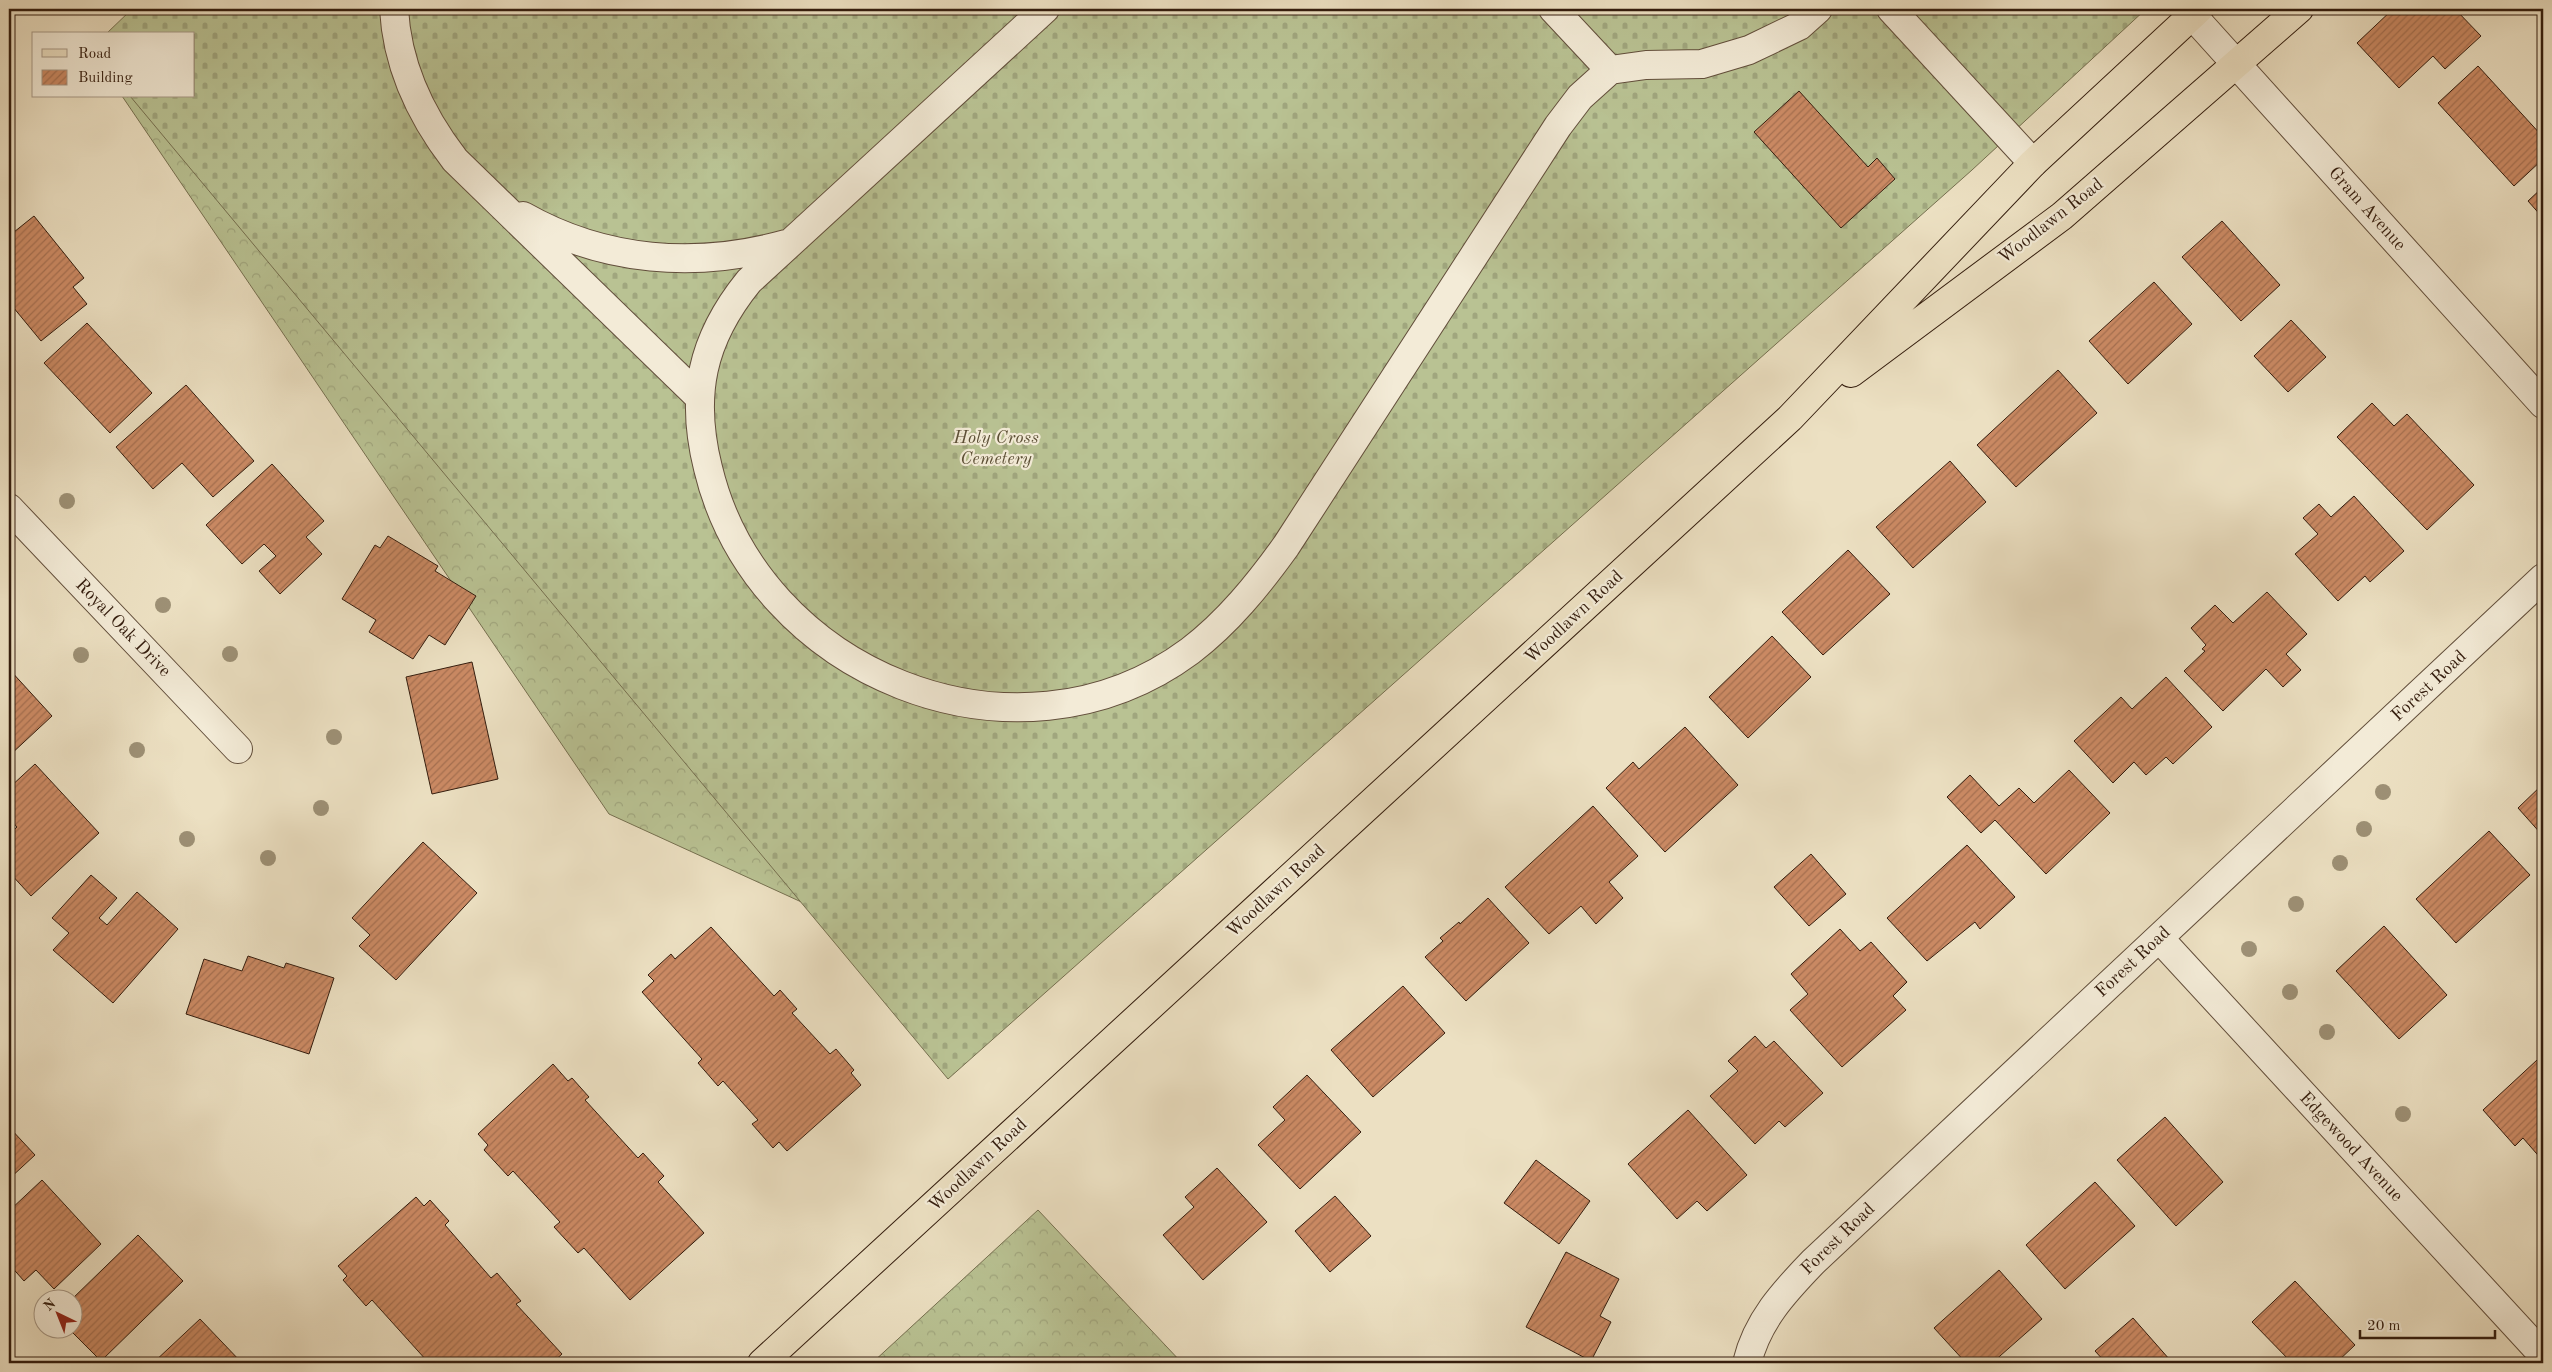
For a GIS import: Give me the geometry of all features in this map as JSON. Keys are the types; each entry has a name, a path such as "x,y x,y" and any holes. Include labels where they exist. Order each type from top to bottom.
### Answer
{"main road":[{"name":"Woodlawn Road","path":"1790,418 2062,216 2299,9"},
{"name":"Woodlawn Road","path":"762,1363 1790,418 2033,163 2196,12"}],"street":[{"path":"394,9 403,62 419,104 450,154 486,192 699,397"},
{"path":"1045,9 789,243 749,282 721,321 704,366 699,397 700,429 713,488 730,530 758,576 775,597 821,640 882,678 932,696 986,706 1040,706 1066,704 1093,698 1141,678 1189,652 1220,626 1254,590 1286,546 1558,126 1580,97 1610,70 1646,66 1702,64 1749,50 1799,26 1818,9"},
{"path":"1553,9 1610,70"},
{"path":"1891,9 2033,163"},
{"name":"Gram Avenue","path":"2196,12 2237,64 2543,404"},
{"path":"486,192 510,209 561,235 589,245 646,256 674,259 733,256 789,243"},
{"name":"Royal Oak Drive","path":"9,508 238,748"},
{"name":"Forest Road","path":"1747,1363 1760,1328 1780,1296 1812,1262 2543,578"},
{"name":"Edgewood Avenue","path":"2159,938 2543,1355"}],"green space":[{"name":"Holy Cross Cemetery","path":"132,9 2146,9 1972,170 948,1079 132,98 195,98 195,32 108,32"},
{"path":"195,97 867,932 609,814 123,98"},
{"path":"1038,1210 1182,1363 872,1363"}],"building":[{"path":"2393,9 2455,9 2481,36 2445,69 2433,56 2399,88 2357,43"},
{"path":"2478,66 2543,137 2543,159 2514,186 2438,103"},
{"path":"1799,91 1868,167 1877,158 1895,179 1841,228 1754,132"},
{"path":"2543,187 2543,218 2528,201"},
{"path":"34,216 84,278 73,287 87,304 41,341 13,307 9,310 9,236"},
{"path":"2222,221 2280,285 2241,321 2182,257"},
{"path":"2154,282 2192,324 2128,384 2089,341"},
{"path":"2291,320 2326,357 2288,392 2254,356"},
{"path":"87,323 152,393 110,433 44,363"},
{"path":"2058,370 2097,413 2016,487 1977,445"},
{"path":"186,385 254,461 213,497 182,463 153,489 116,447"},
{"path":"2372,403 2394,426 2407,414 2474,485 2427,530 2337,437"},
{"path":"1950,461 1986,502 1913,568 1876,527"},
{"path":"272,464 324,521 306,537 322,554 280,594 259,571 276,556 264,544 242,564 206,525"},
{"path":"2354,496 2404,551 2370,582 2365,576 2338,601 2295,554 2318,534 2303,518 2319,504 2331,517"},
{"path":"388,536 438,566 435,571 476,596 445,645 429,635 413,659 369,632 376,620 342,599 375,545 380,548"},
{"path":"1848,550 1890,594 1823,655 1782,612"},
{"path":"2267,592 2307,634 2286,654 2301,670 2283,687 2266,669 2223,711 2184,671 2205,651 2202,649 2206,645 2191,628 2215,605 2233,623"},
{"path":"1772,636 1811,677 1748,738 1709,697"},
{"path":"472,662 498,779 432,794 406,677"},
{"path":"9,669 52,716 9,756"},
{"path":"2166,677 2212,727 2173,764 2166,757 2146,775 2134,762 2113,783 2074,741 2121,697 2132,709"},
{"path":"1685,727 1738,785 1665,852 1606,788 1633,762 1639,769"},
{"path":"35,764 99,833 31,896 9,872 9,835 17,827 9,818 9,788"},
{"path":"2069,770 2110,813 2046,874 1995,820 1981,833 1947,797 1970,775 1999,806 2019,788 2034,803"},
{"path":"2543,784 2543,836 2518,808"},
{"path":"1593,806 1638,856 1609,882 1623,898 1596,924 1581,906 1549,934 1505,887"},
{"path":"2489,831 2530,875 2456,943 2416,899"},
{"path":"423,842 477,893 396,980 359,946 370,935 352,918"},
{"path":"1967,845 2015,897 1980,929 1975,922 1927,961 1887,918"},
{"path":"1811,854 1846,894 1809,926 1774,887"},
{"path":"91,875 117,898 99,918 107,925 137,892 178,929 113,1003 53,950 69,933 52,918"},
{"path":"1488,898 1529,943 1466,1001 1425,957 1443,941 1440,938 1459,922 1460,924"},
{"path":"2384,926 2447,995 2399,1039 2336,971"},
{"path":"711,927 774,996 780,990 797,1009 792,1013 830,1054 836,1049 854,1070 851,1073 861,1085 787,1151 779,1142 773,1148 752,1124 758,1120 723,1081 718,1086 698,1063 702,1059 642,992 654,981 648,975 671,954 675,959"},
{"path":"1840,929 1860,951 1871,942 1907,982 1893,996 1906,1010 1842,1067 1790,1010 1808,994 1791,974"},
{"path":"248,956 284,968 286,963 334,978 309,1054 186,1014 204,959 242,971"},
{"path":"1403,986 1445,1033 1373,1097 1331,1050"},
{"path":"1755,1036 1766,1048 1774,1041 1823,1093 1785,1127 1779,1121 1755,1144 1710,1096 1738,1071 1728,1061"},
{"path":"2537,1060 2543,1066 2543,1161 2523,1138 2515,1146 2483,1110"},
{"path":"553,1064 568,1081 572,1078 589,1097 585,1100 638,1158 643,1153 664,1176 658,1182 704,1233 630,1300 584,1248 578,1253 554,1227 560,1222 513,1171 508,1176 484,1150 488,1145 478,1134"},
{"path":"1307,1075 1361,1132 1300,1189 1258,1145 1285,1120 1273,1107"},
{"path":"1688,1110 1747,1175 1707,1211 1697,1201 1677,1219 1628,1164"},
{"path":"2165,1117 2223,1182 2176,1226 2117,1160"},
{"path":"9,1127 35,1155 9,1179"},
{"path":"1536,1160 1590,1201 1559,1244 1504,1203"},
{"path":"1217,1168 1267,1222 1203,1280 1163,1235 1194,1207 1185,1197"},
{"path":"42,1180 101,1244 54,1289 36,1270 24,1281 9,1264 9,1211"},
{"path":"2095,1182 2135,1226 2065,1289 2026,1245"},
{"path":"1335,1196 1371,1236 1330,1272 1295,1231"},
{"path":"416,1197 424,1206 430,1200 449,1221 445,1225 491,1278 497,1273 521,1301 516,1304 562,1354 552,1363 424,1363 427,1361 372,1300 366,1306 343,1280 347,1276 338,1266"},
{"path":"138,1235 183,1281 101,1361 80,1340 82,1340 81,1290"},
{"path":"1566,1252 1619,1279 1600,1316 1611,1322 1591,1361 1526,1327"},
{"path":"1999,1270 2042,1319 1992,1363 1966,1363 1934,1328"},
{"path":"2295,1281 2355,1345 2336,1363 2292,1363 2252,1322"},
{"path":"2133,1318 2170,1360 2167,1363 2106,1363 2095,1351"},
{"path":"200,1319 242,1363 153,1363"}]}
